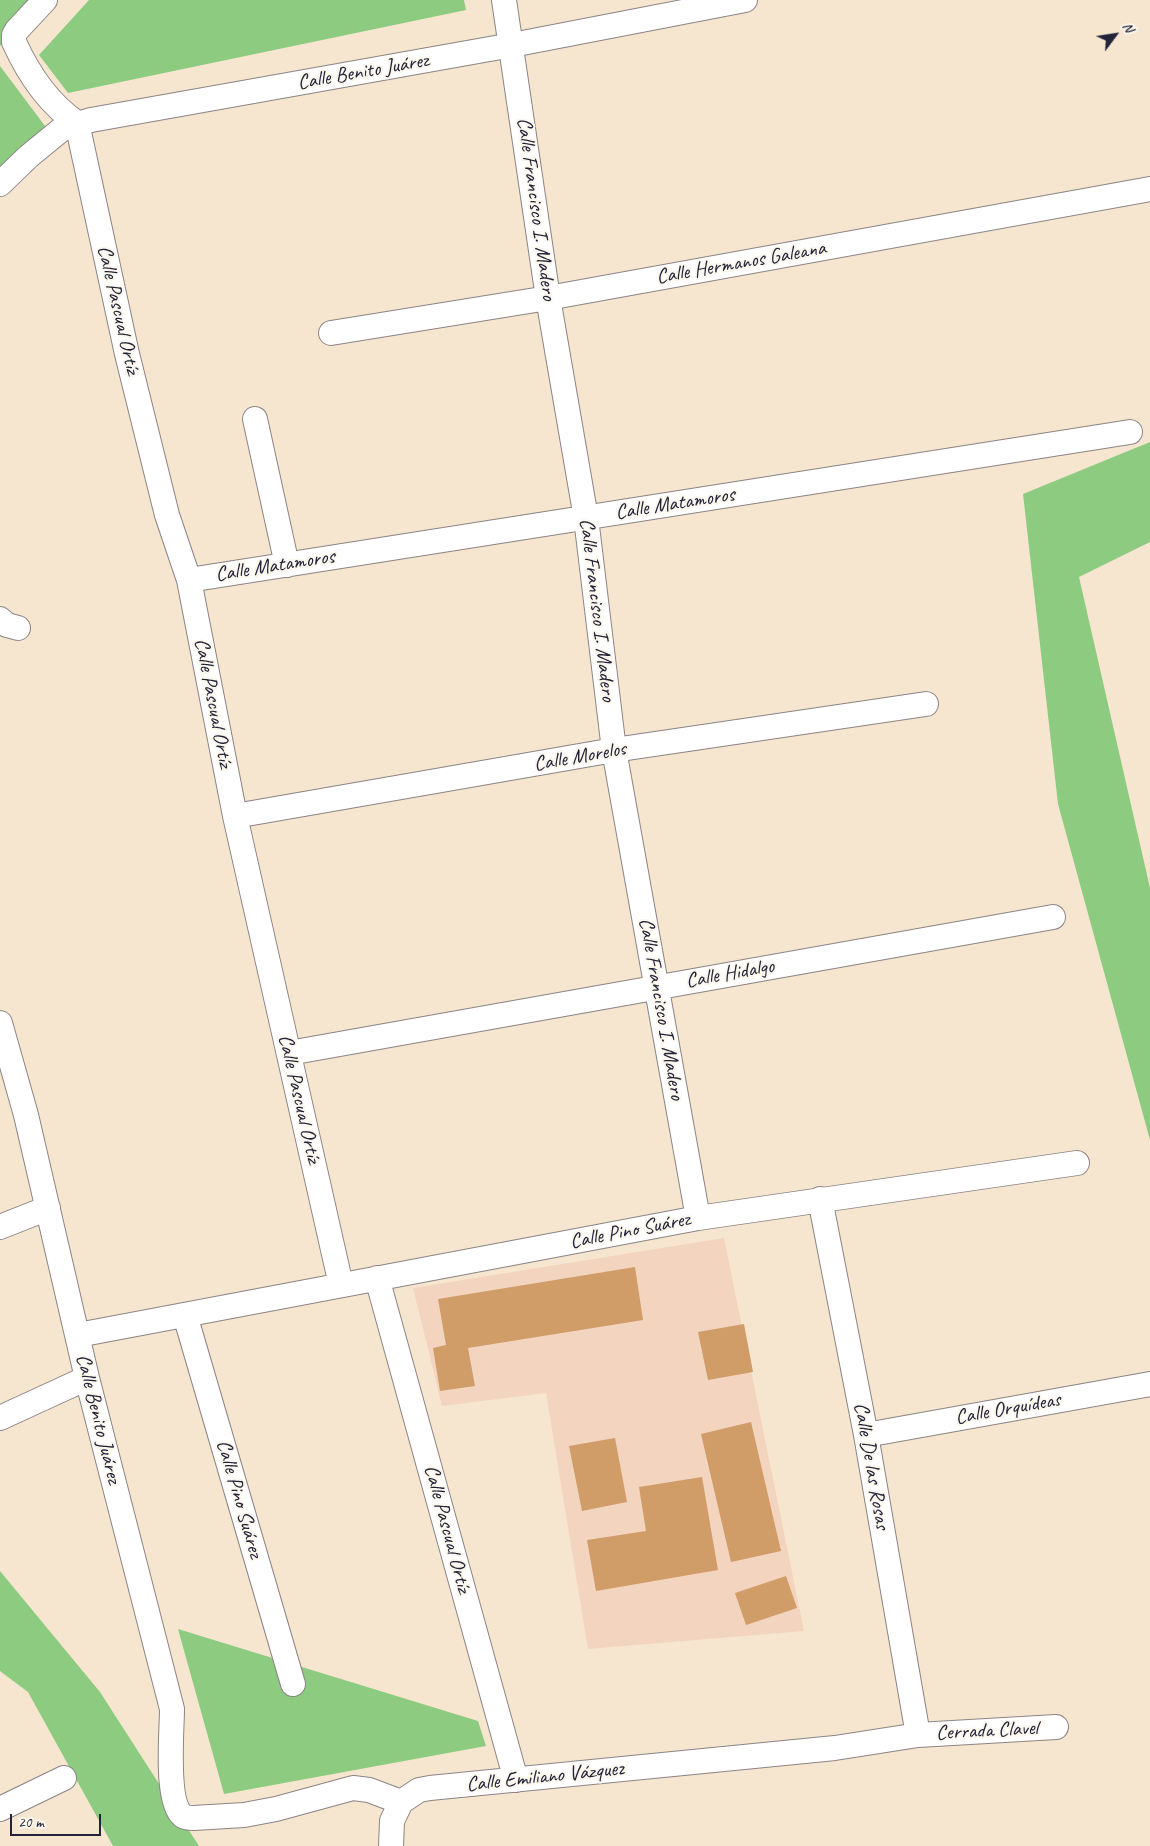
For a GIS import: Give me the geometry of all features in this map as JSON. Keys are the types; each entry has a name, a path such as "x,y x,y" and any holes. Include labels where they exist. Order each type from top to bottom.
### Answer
{"street":[{"path":"45,0 17,30 14,35 14,42 51,102 77,124"},
{"name":"Calle Francisco I. Madero","path":"504,0 548,298 586,518 614,750 698,1218"},
{"name":"Calle Benito Juárez","path":"0,184 51,138 62,130 77,124 512,45 745,0"},
{"name":"Calle Pascual Ortíz","path":"77,124 132,372 167,515 189,580 235,816 341,1285"},
{"name":"Calle Hermanos Galeana","path":"331,332 548,298 1150,189"},
{"path":"255,418 287,565"},
{"name":"Calle Matamoros","path":"189,580 1130,432"},
{"name":"Calle Morelos","path":"235,816 614,750 926,704"},
{"name":"Calle Hidalgo","path":"289,1052 1052,917"},
{"name":"Calle Benito Juárez","path":"0,1023 26,1115 87,1378 172,1709 169,1754 176,1805 186,1818 244,1815 276,1809 353,1788 369,1790 401,1802"},
{"name":"Calle Pino Suárez","path":"78,1335 698,1218 1077,1163"},
{"name":"Calle De las Rosas","path":"820,1199 866,1435 918,1735"},
{"path":"0,1227 48,1208"},
{"name":"Calle Pascual Ortíz","path":"377,1278 516,1780"},
{"name":"Calle Pino Suárez","path":"185,1315 293,1684"},
{"path":"0,1418 87,1378"},
{"name":"Calle Orquídeas","path":"866,1435 1150,1384"},
{"name":"Cerrada Clavel","path":"918,1735 1056,1727"},
{"name":"Calle Emiliano Vázquez","path":"401,1802 420,1790 430,1788 835,1748 918,1735"},
{"path":"0,1809 64,1778"},
{"path":"392,1846 392,1821 401,1802"}],"shaded area":[{"path":"724,1238 804,1631 588,1649 546,1393 442,1406 413,1288"}],"green space":[{"path":"0,0 44,0 0,46"},
{"path":"89,0 464,0 466,10 68,93 39,55"},
{"path":"0,66 51,134 0,185"},
{"path":"1150,442 1150,542 1079,577 1150,888 1150,1140 1058,804 1023,494"},
{"path":"0,1571 100,1692 199,1846 113,1846 28,1692 0,1671"},
{"path":"178,1629 478,1721 486,1746 224,1794"}],"building":[{"path":"635,1267 643,1320 468,1348 475,1386 440,1391 433,1348 446,1345 438,1299"},
{"path":"744,1324 753,1372 708,1380 698,1332"},
{"path":"751,1422 781,1551 731,1562 701,1434"},
{"path":"615,1438 627,1502 582,1511 569,1446"},
{"path":"702,1477 718,1570 596,1591 587,1540 646,1531 639,1487"},
{"path":"786,1576 797,1608 746,1625 735,1593"}]}
